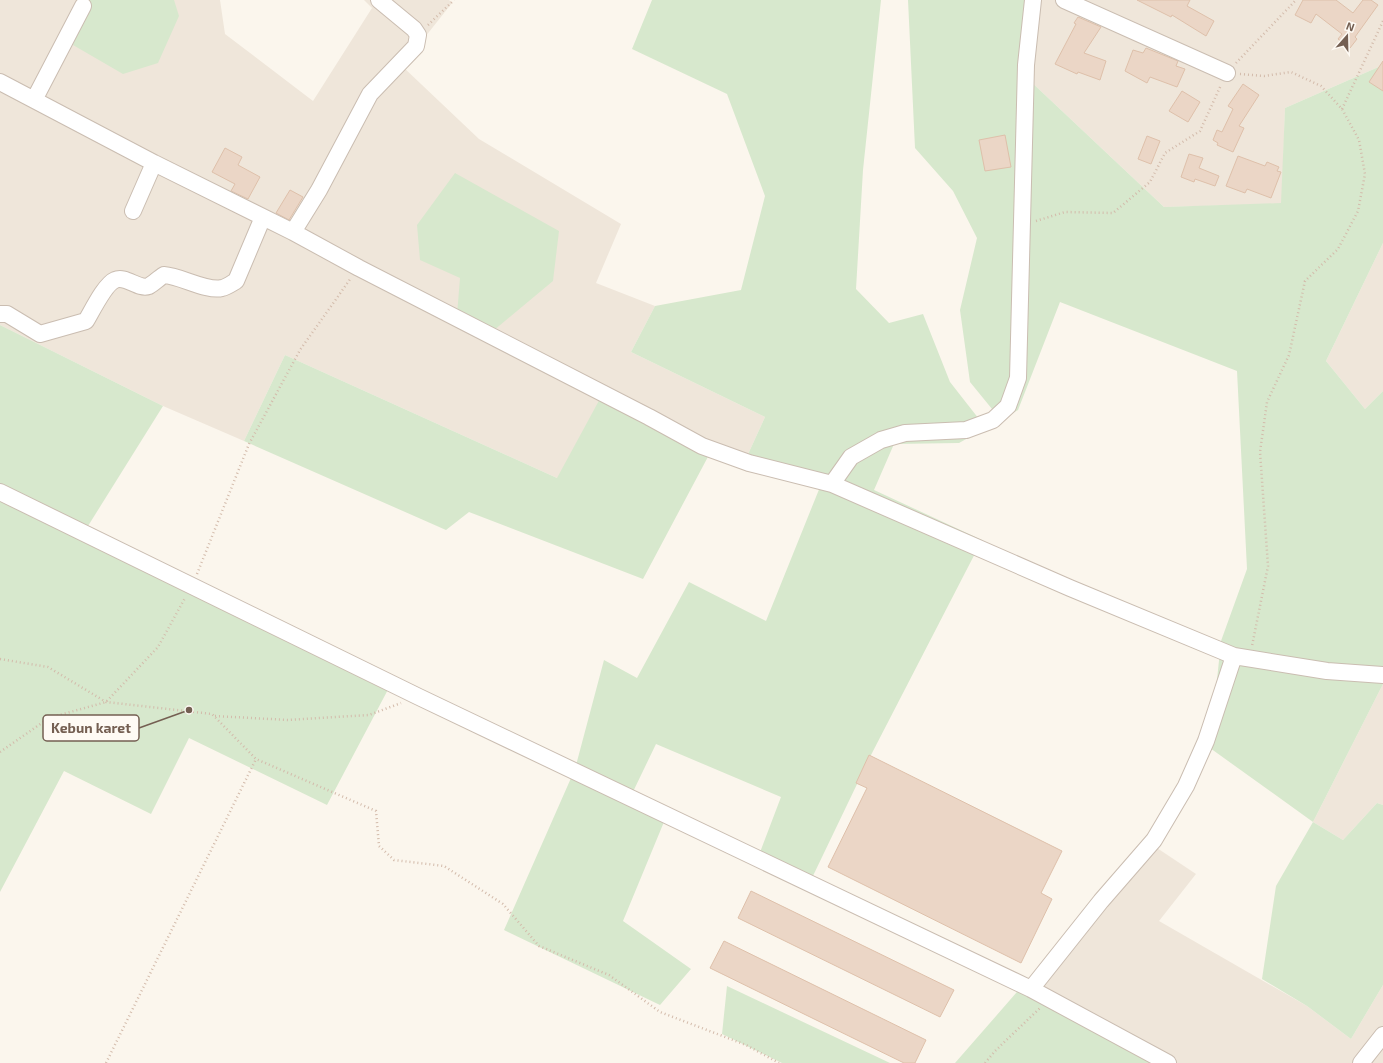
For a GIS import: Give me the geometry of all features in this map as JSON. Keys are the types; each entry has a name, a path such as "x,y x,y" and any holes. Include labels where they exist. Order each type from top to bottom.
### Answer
{"street":[{"path":"293,232 319,190 370,94 416,46 418,35 414,29 379,0"},
{"path":"832,484 851,457 881,440 905,434 966,430 994,420 1008,406 1018,378 1026,64 1033,0"},
{"path":"1064,0 1227,73"},
{"path":"34,100 83,6"},
{"path":"0,82 154,163 293,232 359,268 649,417 702,446 749,463 832,484 1070,588 1242,657 1326,671 1383,674"},
{"path":"133,211 154,163"},
{"path":"0,314 6,314 40,334 86,321 108,286 116,280 122,279 144,287 149,286 164,275 171,275 212,288 222,288 236,281 263,217"},
{"path":"0,492 419,697 1031,989 1168,1063"},
{"path":"1031,989 1101,901 1154,840 1186,786 1242,657"},
{"path":"1362,1063 1383,1035"}],"path":[{"path":"418,35 454,0"},
{"path":"1023,225 1065,212 1113,213 1150,182 1165,153 1200,131 1227,73 1296,0"},
{"path":"1342,110 1383,20"},
{"path":"1227,73 1264,76 1291,72 1320,86 1342,110 1359,140 1365,174 1358,211 1338,249 1305,281 1289,355 1267,402 1260,452 1268,566 1242,657"},
{"path":"106,702 158,647 192,587 249,444 300,350 359,268"},
{"path":"0,659 48,667 106,702"},
{"path":"214,716 288,720 369,715 419,697"},
{"path":"0,752 49,718 106,702 212,714 256,759 376,811 379,846 394,860 444,866 503,904 538,946 610,975 660,1012 746,1044 779,1063"},
{"path":"106,1063 256,759"},
{"path":"985,1063 995,1051 1050,999"}],"shaded area":[{"path":"0,0 220,0 225,34 313,101 372,8 364,0 449,0 452,3 402,66 479,139 621,224 596,283 655,306 631,352 765,417 744,463 710,453 557,478 285,355 244,441 163,406 0,325"},
{"path":"1037,0 1383,0 1383,65 1285,108 1282,204 1164,207 1027,78"},
{"path":"1383,243 1383,391 1365,409 1326,361"},
{"path":"1383,684 1383,805 1377,803 1343,840 1313,822"},
{"path":"1148,842 1196,874 1159,921 1307,1006 1351,1039 1383,985 1383,1063 1175,1063 1024,984 1124,878"}],"green space":[{"path":"84,0 174,0 179,16 158,63 123,74 73,45"},
{"path":"652,0 881,0 863,170 856,289 889,323 923,314 950,382 986,428 959,443 894,444 874,490 982,540 871,755 811,880 759,855 781,797 656,744 630,798 666,817 623,921 691,969 660,1005 504,930 575,769 604,660 637,678 689,582 766,621 820,487 744,463 765,417 631,352 655,306 741,290 765,196 727,94 632,49"},
{"path":"908,0 1037,0 1027,78 1164,207 1281,203 1285,108 1383,65 1383,243 1326,361 1365,409 1383,391 1383,684 1313,822 1210,748 1221,641 1247,569 1237,371 1060,302 1018,410 1001,420 970,382 960,310 977,238 953,191 915,148"},
{"path":"455,173 559,231 553,281 493,331 457,315 460,278 420,260 417,225"},
{"path":"0,325 163,406 83,534 392,682 327,805 189,738 151,814 64,771 0,892"},
{"path":"285,355 557,478 602,395 710,453 643,579 469,512 446,530 244,441"},
{"path":"1377,803 1383,805 1383,985 1351,1039 1307,1006 1262,979 1276,886 1313,822 1343,840"},
{"path":"1024,984 1175,1063 955,1063"},
{"path":"727,986 890,1063 782,1063 722,1034"}],"building":[{"path":"1137,0 1190,0 1187,6 1214,21 1206,36 1172,15 1171,17"},
{"path":"1303,0 1336,0 1353,13 1363,0 1371,0 1378,5 1355,37 1357,39 1350,48 1338,39 1342,34 1316,14 1311,23 1295,15"},
{"path":"1078,17 1101,27 1084,53 1106,61 1100,80 1078,72 1077,74 1055,64 1076,24 1074,23"},
{"path":"1146,48 1178,61 1176,66 1185,69 1177,87 1150,77 1147,83 1125,71 1133,50 1143,53"},
{"path":"1383,61 1383,91 1369,82"},
{"path":"1243,84 1259,95 1239,126 1244,128 1233,152 1217,145 1218,143 1213,140 1217,130 1222,132 1233,109 1228,106"},
{"path":"1182,91 1200,102 1188,122 1169,111"},
{"path":"1005,135 1011,167 985,171 979,140"},
{"path":"1147,136 1160,141 1151,164 1138,159"},
{"path":"225,148 242,157 238,165 260,177 248,199 231,191 235,184 212,172"},
{"path":"1189,154 1203,158 1199,168 1219,176 1215,186 1195,179 1194,182 1181,177"},
{"path":"1238,156 1265,166 1267,162 1279,167 1277,171 1281,172 1271,198 1247,189 1245,193 1226,186"},
{"path":"290,190 303,197 289,220 276,213"},
{"path":"869,755 1062,851 1041,893 1052,899 1021,963 828,867 867,788 856,783"},
{"path":"751,891 954,990 940,1017 738,918"},
{"path":"724,941 926,1040 915,1063 904,1063 710,968"}],"place":[{"name":"Kebun karet","path":"189,710"}]}
